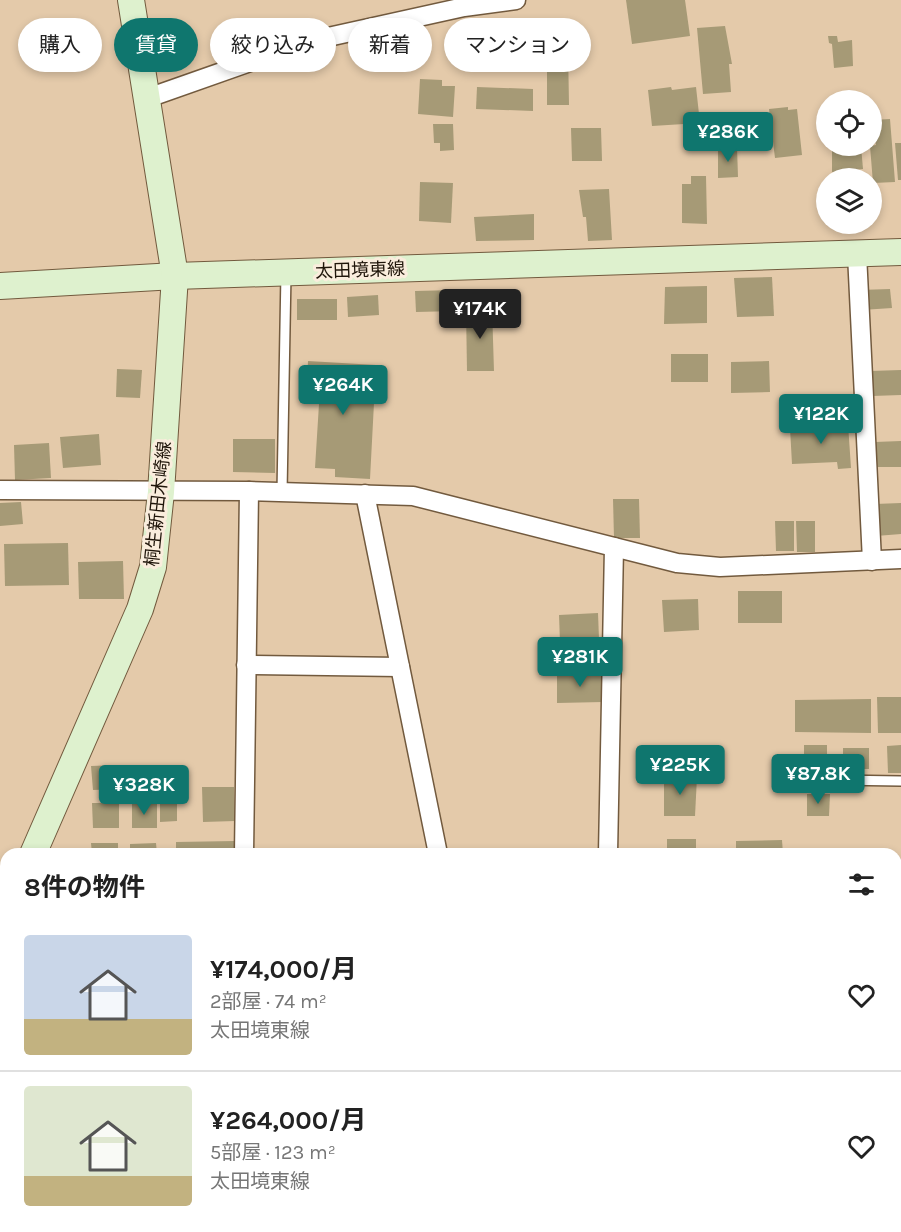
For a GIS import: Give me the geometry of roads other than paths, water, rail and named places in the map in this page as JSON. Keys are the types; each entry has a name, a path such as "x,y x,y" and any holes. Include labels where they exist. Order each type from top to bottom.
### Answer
{"main road":[{"name":"桐生新田木崎線","path":"36,848 140,609 153,567 161,492 175,276 131,0"},
{"name":"太田境東線","path":"0,286 175,276 901,252"}],"street":[{"path":"146,99 310,41 464,7 516,0"},
{"path":"857,254 872,561"},
{"path":"0,490 249,491 413,496 677,563 720,567 901,560"},
{"path":"244,848 249,491"},
{"path":"364,494 437,848"},
{"path":"608,848 614,547"},
{"path":"246,665 400,667"}],"lane":[{"path":"282,492 286,272"},
{"path":"836,780 901,781"}]}
